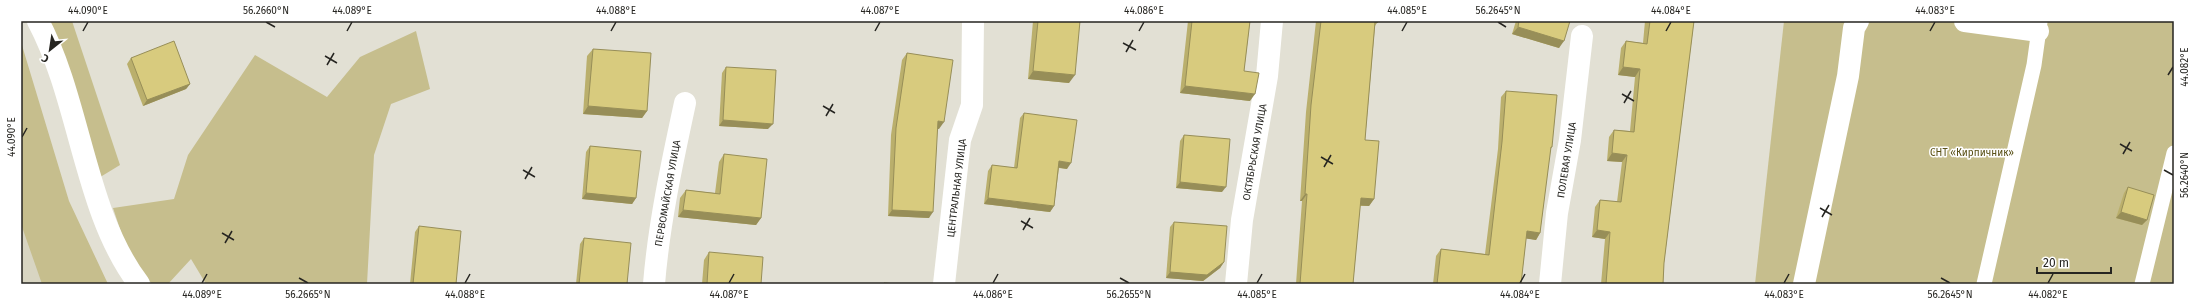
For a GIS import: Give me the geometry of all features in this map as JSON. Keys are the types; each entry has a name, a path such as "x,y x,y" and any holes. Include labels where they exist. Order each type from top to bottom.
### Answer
{"street":[{"path":"38,21 47,39 61,76 100,207 116,248 139,284"},
{"name":"ЦЕНТРАЛЬНАЯ УЛИЦА","path":"944,284 960,140 972,105 973,21"},
{"name":"ОКТЯБРЬСКАЯ УЛИЦА","path":"1236,284 1242,220 1267,76 1272,21"},
{"path":"1804,284 1848,76 1854,28 1858,21"},
{"path":"1965,21 2039,26"},
{"name":"ПОЛЕВАЯ УЛИЦА","path":"1550,284 1557,213 1570,140 1582,36"},
{"name":"ПЕРВОМАЙСКАЯ УЛИЦА","path":"654,284 658,238 669,174 685,103"}],"lane":[{"path":"1984,284 2034,65 2039,26"},
{"path":"2142,284 2174,152"}],"shaded area":[{"path":"21,193 66,284 21,284"}],"green space":[{"path":"46,21 72,21 120,165 97,179"},
{"name":"СНТ «Кирпичник»","path":"1784,21 2174,21 2174,284 1755,284"},
{"path":"416,31 430,89 391,104 374,155 367,284 206,284 191,259 168,284 152,284 129,256 113,208 174,199 188,155 255,55 327,97 360,57"},
{"path":"21,42 69,201 108,284 42,284 21,224"}],"building":[{"path":"1038,21 1080,21 1075,75 1033,71"},
{"path":"1192,21 1250,21 1244,71 1259,73 1255,94 1185,86"},
{"path":"1321,21 1378,21 1377,23 1375,22 1365,140 1379,141 1374,199 1361,198 1353,284 1300,284 1307,194 1305,194 1311,105"},
{"path":"1519,21 1570,21 1564,41 1518,27"},
{"path":"1650,21 1694,21 1664,263 1663,284 1606,284 1610,232 1597,230 1600,200 1621,202 1627,155 1612,153 1614,130 1634,132 1640,69 1623,67 1626,41 1647,44"},
{"path":"174,41 190,84 147,100 131,58"},
{"path":"593,49 651,53 647,111 588,106"},
{"path":"907,53 953,60 944,122 938,121 933,212 892,210 896,128"},
{"path":"726,67 776,70 773,124 723,120"},
{"path":"1506,91 1557,95 1552,147 1540,233 1527,231 1521,284 1437,284 1441,249 1489,255 1502,142"},
{"path":"1024,113 1077,120 1071,163 1059,161 1054,206 988,198 992,165 1017,168"},
{"path":"1184,135 1230,139 1226,187 1180,182"},
{"path":"590,146 641,151 636,198 586,193"},
{"path":"724,154 767,159 761,218 683,210 686,190 720,194"},
{"path":"2128,187 2154,195 2147,220 2121,212"},
{"path":"1174,222 1227,226 1224,262 1207,275 1170,272"},
{"path":"419,226 461,231 456,284 413,284"},
{"path":"584,238 631,243 627,284 579,284"},
{"path":"709,252 763,257 761,284 707,284"}]}
